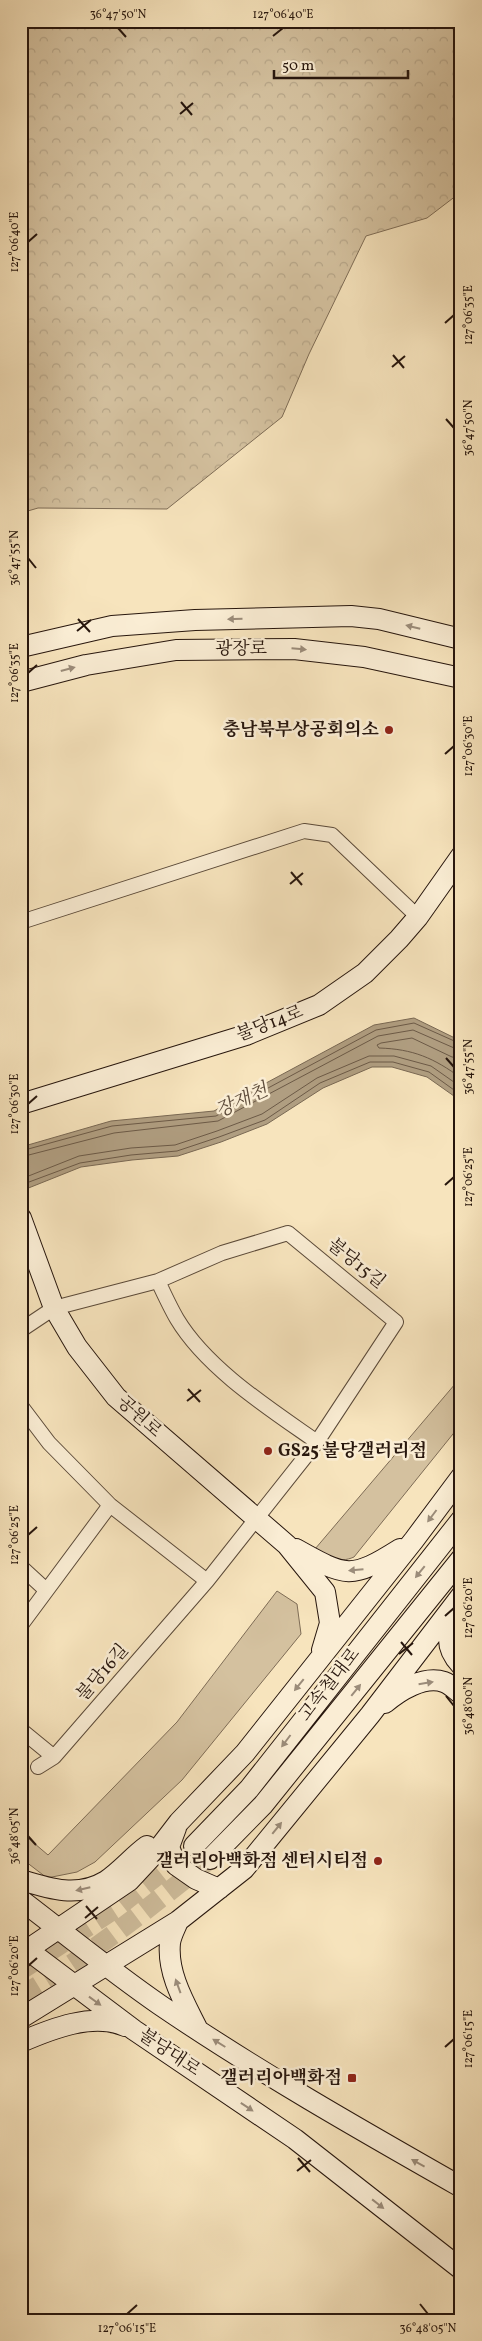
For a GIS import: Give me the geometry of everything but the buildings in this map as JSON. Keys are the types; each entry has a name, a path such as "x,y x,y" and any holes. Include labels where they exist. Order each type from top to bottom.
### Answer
{"main road":[{"name":"광장로","path":"21,647 112,626 195,620 351,616 379,619 461,639"},
{"name":"광장로","path":"21,682 86,665 176,650 284,649 364,657 461,678"},
{"name":"불당14로","path":"21,1104 246,1035 319,1005 365,973 418,918 461,856"},
{"name":"공원로","path":"21,1218 54,1308 77,1347 116,1397 287,1545"},
{"path":"24,1950 60,1930 129,1881 156,1852 179,1822 245,1753 414,1540 461,1477"},
{"name":"고속철대로","path":"194,1846 249,1789 461,1520"},
{"path":"287,1545 334,1570 358,1572 372,1567 414,1540"},
{"path":"287,1545 325,1592 330,1624 319,1660"},
{"name":"고속철대로","path":"210,1859 263,1805 461,1559"},
{"path":"21,2018 75,1987 178,1920 244,1869 370,1715 461,1596"},
{"path":"461,1603 450,1628 448,1639 452,1656 461,1665"},
{"path":"370,1715 395,1694 428,1681 444,1682 461,1694"},
{"path":"21,1880 52,1890 82,1891 106,1880 179,1822"},
{"path":"179,1822 169,1847 176,1865 196,1879 219,1889"},
{"name":"불당대로","path":"21,1900 107,1966 198,2030 340,2118 461,2187"},
{"path":"178,1920 170,1941 171,1966 182,1998 198,2030"},
{"name":"불당대로","path":"24,1950 134,2030 295,2139 461,2270"},
{"path":"21,2042 60,2026 97,2022 117,2022 134,2030"}],"street":[{"path":"21,922 304,831 332,835 418,918"},
{"name":"불당15길","path":"54,1308 158,1281 222,1253 288,1233 396,1322 317,1442 256,1518"},
{"path":"158,1281 177,1320 203,1352 236,1382 317,1442"},
{"path":"21,1330 54,1308"},
{"path":"21,1406 50,1444 110,1505 207,1581"},
{"path":"21,1625 110,1505"},
{"name":"불당16길","path":"38,1767 54,1757 207,1581 256,1518"},
{"path":"21,1567 46,1590"},
{"path":"21,1730 54,1757"}],"green space":[{"path":"21,21 461,21 461,192 427,218 366,236 309,354 282,417 167,509 38,508 21,513"},
{"path":"461,1377 461,1424 354,1557 338,1560 315,1549"},
{"path":"277,1591 297,1604 301,1634 182,1780 95,1862 77,1872 47,1878 21,1858 21,1832 48,1855 177,1722"}],"water":[{"name":"장재천","path":"414,1018 461,1041 461,1101 427,1077 392,1067 372,1067 323,1088 267,1124 221,1142 178,1156 81,1167 21,1191 21,1147 111,1121 214,1111 374,1025"}],"tunnel":[{"path":"21,1970 116,1908 194,1846"},
{"path":"21,1996 95,1948 210,1859"}],"place":[{"name":"충남북부상공회의소","path":"389,730"},
{"name":"GS25 불당갤러리점","path":"268,1451"},
{"name":"갤러리아백화점 센터시티점","path":"378,1861"},
{"name":"갤러리아백화점","path":"352,2078"}]}
